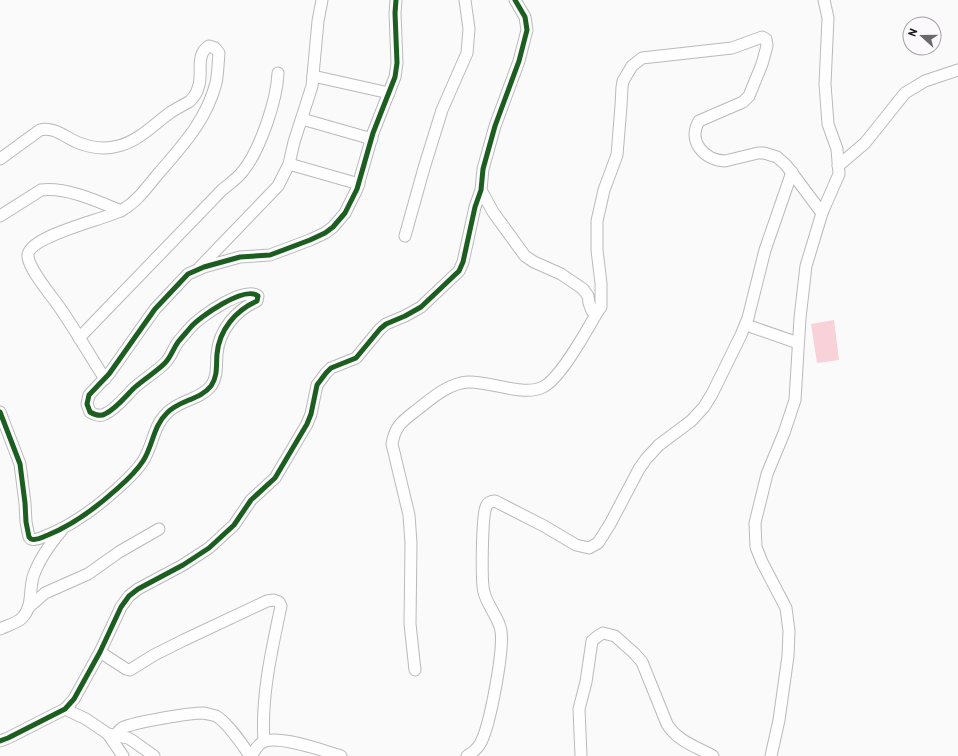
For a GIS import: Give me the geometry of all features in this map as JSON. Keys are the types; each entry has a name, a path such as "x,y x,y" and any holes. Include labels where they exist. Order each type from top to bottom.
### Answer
{"street":[{"path":"198,269 278,186 289,164 312,86 318,21 322,0"},
{"path":"0,412 20,464 26,522 29,537 35,540 64,528 96,508 136,471 149,449 157,428 167,412 179,404 202,394 211,386 216,375 218,345 223,332 234,317 246,307 257,301 258,296 253,294 242,295 210,311 190,328 165,363 114,408 104,414 97,415 90,412 88,409 88,398 104,379 155,309 188,274 198,269 240,257 270,255 318,237 332,227 345,212 354,197 359,184 372,139 395,77 397,63 395,13 396,0"},
{"path":"405,236 442,110 467,53 469,28 465,0"},
{"path":"0,741 65,709 74,699 100,652 121,606 129,596 138,589 183,565 209,548 234,525 251,500 275,478 307,424 311,414 317,385 326,373 331,368 356,358 386,324 421,307 456,275 463,262 475,207 481,190 483,169 495,126 519,61 527,30 525,17 515,0"},
{"path":"772,756 779,720 788,656 789,631 786,608 762,562 756,547 755,524 767,474 784,433 795,400 798,343 806,266 822,213 839,174 836,149 828,124 825,84 828,18 824,0"},
{"path":"415,670 410,624 409,515 392,444 394,434 399,425 426,403 448,388 467,382 488,383 519,390 537,390 545,386 562,369 601,307 601,283 596,250 597,221 604,190 617,155 622,87 628,70 636,61 646,57 732,48 760,37 764,38 767,41 767,46 759,75 749,96 743,102 701,119 697,123 695,135 697,144 703,153 712,159 725,161 751,154 764,153 777,157 792,172 822,213"},
{"path":"0,159 9,151 45,128 51,129 78,143 104,149 120,146 135,140 172,111 190,101 194,96 200,80 203,50 209,46 215,48 219,54 216,82 201,120 170,160 132,204 121,211 58,232 34,244 29,251 28,256 31,264 44,286 60,307 104,379"},
{"path":"838,166 865,143 905,93 925,81 958,70"},
{"path":"79,338 222,190 233,182 244,170 256,148 273,104 278,86 278,73"},
{"path":"314,76 389,93"},
{"path":"302,119 372,139"},
{"path":"289,164 359,184"},
{"path":"467,756 477,748 482,740 489,716 501,648 501,629 485,597 482,583 486,506 490,502 495,501 544,526 580,547 593,547 598,543 610,524 639,468 659,445 691,421 704,407 712,394 748,318 765,250 792,172"},
{"path":"0,216 41,190 48,189 88,198 121,211"},
{"path":"481,190 493,212 525,256 534,262 562,274 583,289 588,296 592,311 598,311"},
{"path":"752,327 798,343"},
{"path":"0,629 22,619 28,608 33,577 46,548 64,528"},
{"path":"28,608 45,593 88,574 119,552 159,528"},
{"path":"100,652 126,669 130,670 154,655 267,601 274,600 279,602 281,606 270,659 263,726 264,741"},
{"path":"581,756 579,708 586,682 590,647 592,641 603,633 615,636 642,662 667,724 672,732 689,745 713,756"},
{"path":"65,709 112,734 133,741 154,756"},
{"path":"112,734 135,724 205,713 216,716 230,730 250,756 264,741 269,740 289,742 341,756"},
{"path":"112,734 123,756"}],"shaded area":[{"path":"834,320 839,360 817,363 811,324"}],"cycle path":[{"path":"0,412 20,464 26,522 29,537 31,539 35,540 42,538 58,531 76,520 102,502 131,476 146,455 162,418 177,405 201,394 211,386 216,374 218,345 225,329 236,315 257,301 258,296 252,294 233,298 212,310 195,323 178,342 165,363 134,388 117,406 109,412 103,415 96,415 90,412 87,404 89,395 109,374 155,309 188,274 204,267 240,257 270,255 310,240 325,233 333,227 345,213 357,189 373,133 395,77 397,63 395,13 396,0"},
{"path":"0,741 65,709 74,699 100,652 121,607 129,596 138,589 183,565 209,548 234,525 251,500 275,478 307,424 311,414 317,385 326,373 331,368 356,358 380,329 386,324 421,307 459,271 463,262 475,207 481,190 483,169 495,126 519,61 527,30 525,17 515,0"}]}
